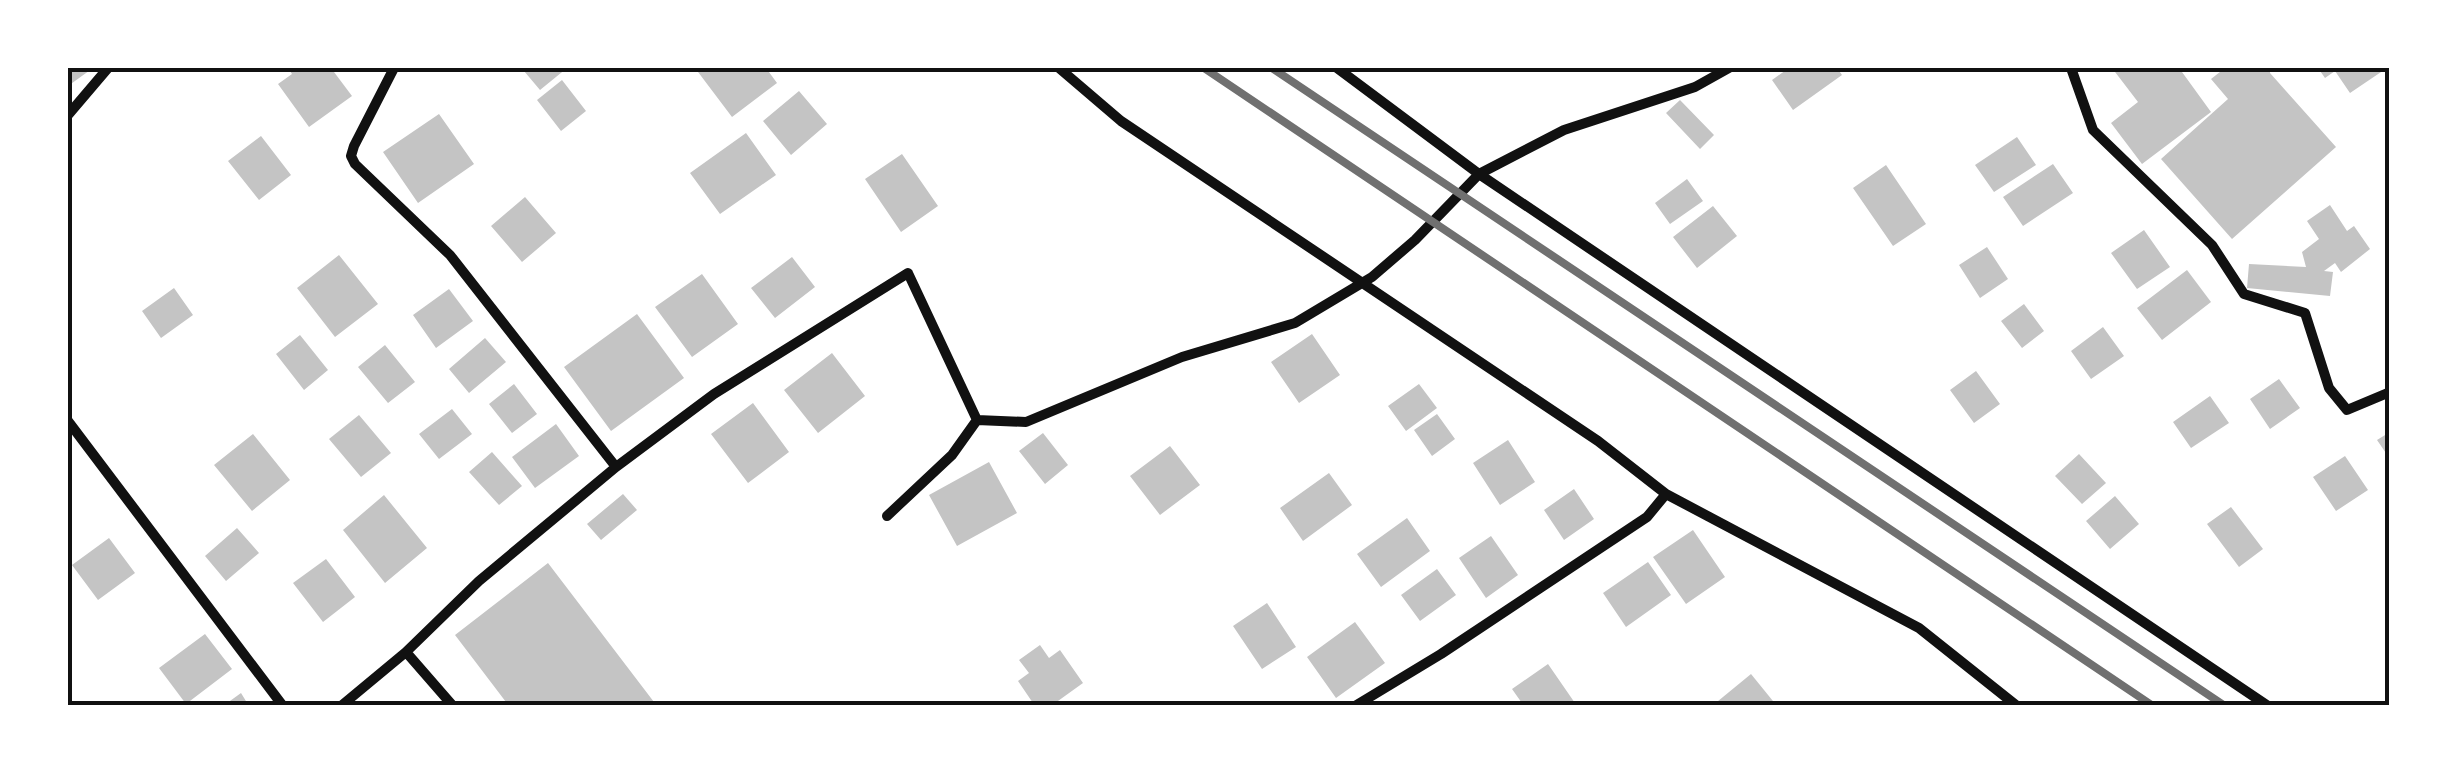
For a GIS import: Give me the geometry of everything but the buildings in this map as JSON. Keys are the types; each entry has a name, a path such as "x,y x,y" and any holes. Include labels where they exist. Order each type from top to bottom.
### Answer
{"street":[{"path":"68,114 108,68"},
{"path":"394,68 354,146 351,156 355,164 450,256 616,467"},
{"path":"1059,68 1121,121 1598,441 1666,494 1919,628 2017,706"},
{"path":"1337,68 1479,174 2268,706"},
{"path":"978,420 1026,422 1182,357 1294,323 1363,282 1415,240 1479,174 1564,130 1695,88 1729,68"},
{"path":"2071,68 2093,130 2212,245 2244,294 2305,313 2330,388 2347,410 2390,392"},
{"path":"341,706 406,652 480,581 616,467 714,394 908,273 978,420"},
{"path":"887,516 952,455 978,420"},
{"path":"68,421 71,436 282,706"},
{"path":"1355,706 1441,654 1647,517 1666,494"},
{"path":"406,652 452,706"}],"railway":[{"path":"1204,68 2153,706"},
{"path":"1272,68 2225,706"}]}
